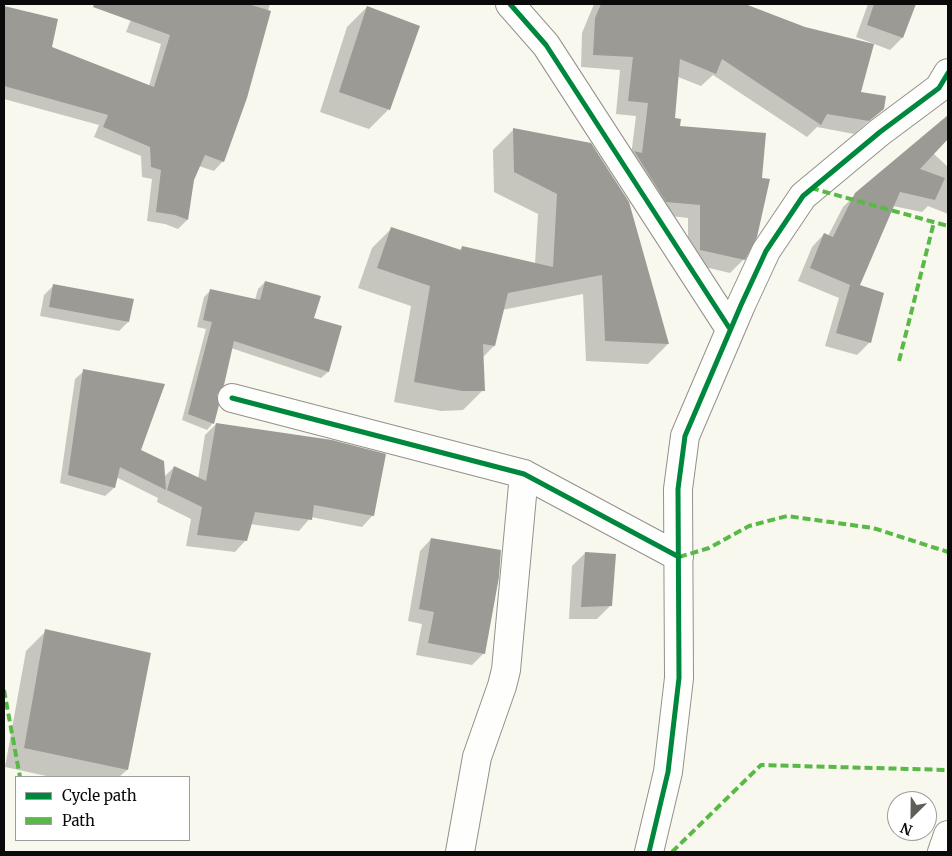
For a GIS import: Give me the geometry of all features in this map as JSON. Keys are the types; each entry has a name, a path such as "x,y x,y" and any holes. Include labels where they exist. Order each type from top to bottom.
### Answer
{"street":[{"path":"510,4 546,45 730,329"},
{"path":"649,852 668,772 679,678 678,489 685,436 730,329 766,251 803,196 880,132 939,88 948,73"},
{"path":"232,398 524,474 679,557"},
{"path":"460,852 477,757 506,670 524,474"},
{"path":"942,852 948,835"}],"building":[{"path":"94,4 248,4 271,11 247,98 224,162 205,155 194,180 188,220 175,215 156,212 161,170 151,167 150,147 103,127 108,115 4,86 4,6 58,19 52,47 154,87 170,35 93,7"},
{"path":"601,4 745,4 805,27 874,44 861,92 886,96 884,109 869,121 827,114 821,125 722,59 716,74 680,59 675,118 681,119 680,126 766,133 762,178 770,179 757,237 745,260 700,250 700,205 666,202 634,151 642,153 648,103 628,101 633,57 593,55 595,18"},
{"path":"874,4 916,4 903,38 867,25"},
{"path":"367,6 420,26 390,110 339,92"},
{"path":"948,115 948,139 920,169 945,178 935,200 900,192 860,285 884,293 871,343 836,333 850,285 810,268 824,233 833,237 855,193"},
{"path":"513,128 591,143 629,202 669,344 605,341 602,275 508,293 495,346 483,344 485,391 462,391 414,382 430,286 377,268 391,227 461,250 462,246 553,267 557,194 514,172"},
{"path":"265,281 321,296 314,318 342,326 329,372 234,341 224,385 217,395 219,405 214,424 188,414 212,322 203,320 210,289 260,300"},
{"path":"53,284 134,299 129,322 49,307"},
{"path":"83,369 165,384 141,450 164,461 166,490 120,467 115,488 68,475"},
{"path":"216,423 332,440 386,454 374,516 314,505 312,520 255,512 247,541 197,535 202,507 167,490 174,466 206,481"},
{"path":"431,538 501,550 499,577 485,654 428,643 434,612 419,609"},
{"path":"585,552 616,554 612,606 581,607"},
{"path":"45,629 151,653 128,770 24,748"}],"marked path":[{"path":"811,188 948,226"},
{"path":"899,361 934,222"},
{"path":"679,557 709,548 749,526 787,516 873,528 948,552"},
{"path":"4,690 20,776"},
{"path":"672,852 761,765 948,770"}],"cycle path":[{"path":"510,4 546,45 730,329"},
{"path":"649,852 668,772 679,678 678,489 685,436 766,251 803,196 880,132 939,88 948,73"},
{"path":"232,398 524,474 679,557"}]}
